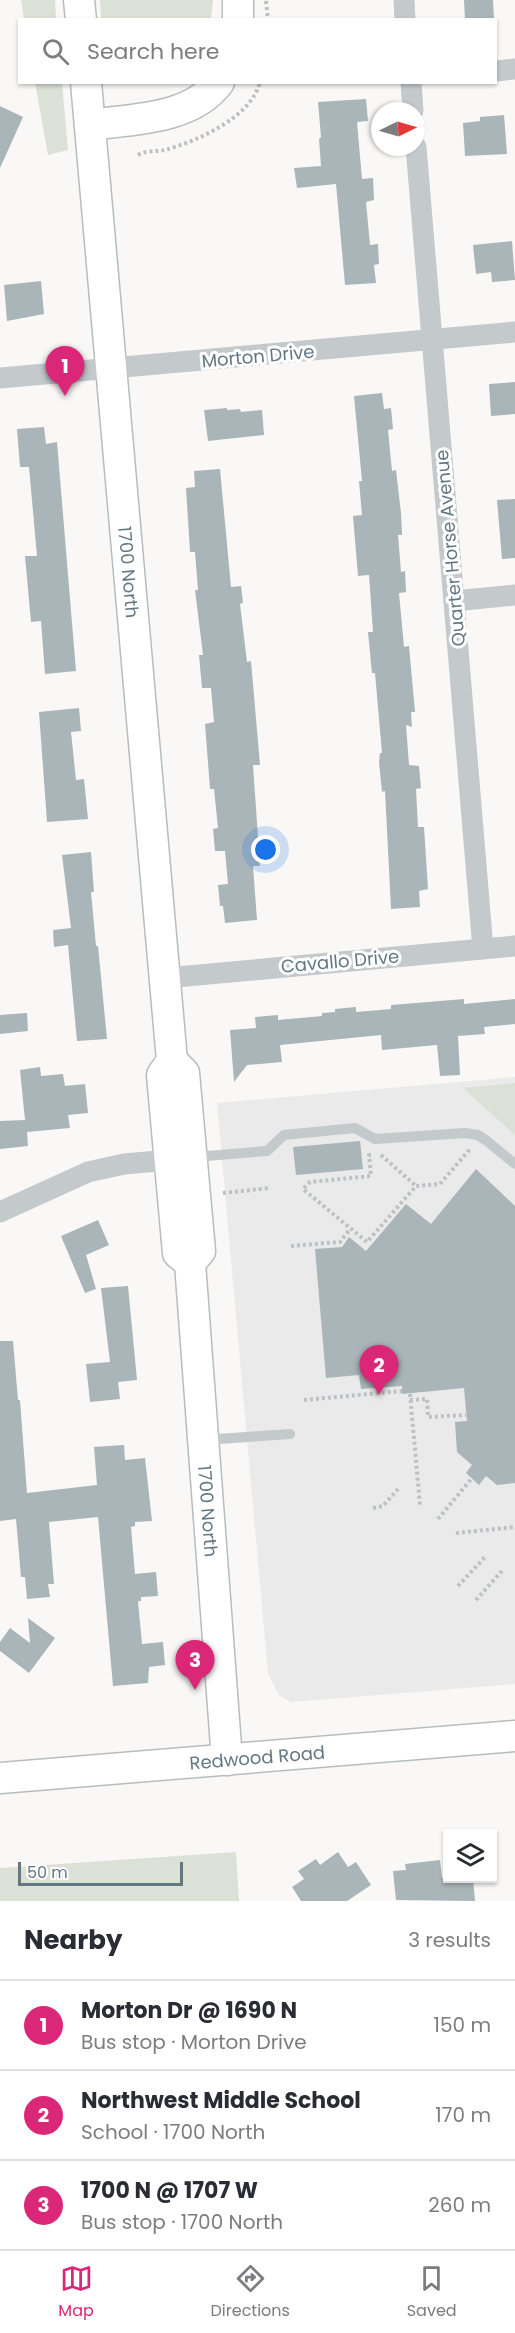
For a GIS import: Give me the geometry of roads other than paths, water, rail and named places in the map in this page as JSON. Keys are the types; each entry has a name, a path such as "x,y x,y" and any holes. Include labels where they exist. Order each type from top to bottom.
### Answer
{"street":[{"path":"79,0 81,18"},
{"path":"238,0 238,18"},
{"path":"404,0 405,18"},
{"path":"497,70 515,69"},
{"name":"1700 North","path":"86,84 172,1061 184,1073 180,1159 200,1251 189,1263 227,1760"},
{"path":"90,125 148,117 180,109 200,100 217,84"},
{"path":"411,84 412,102"},
{"name":"Quarter Horse Avenue","path":"417,156 483,949"},
{"name":"Morton Drive","path":"0,378 515,332"},
{"path":"454,601 515,595"},
{"name":"Cavallo Drive","path":"165,978 515,946"},
{"path":"0,1212 88,1172 124,1164 180,1159"},
{"name":"Redwood Road","path":"0,1778 512,1734"}],"lane":[{"path":"180,1159 267,1151 284,1135 355,1128 375,1139 465,1133 478,1135 515,1164"},
{"path":"202,1440 290,1434"}],"place":[{"name":"Morton Dr @ 1690 N","path":"65,396"},
{"name":"Northwest Middle School","path":"379,1395"},
{"name":"1700 N @ 1707 W","path":"195,1690"}]}
